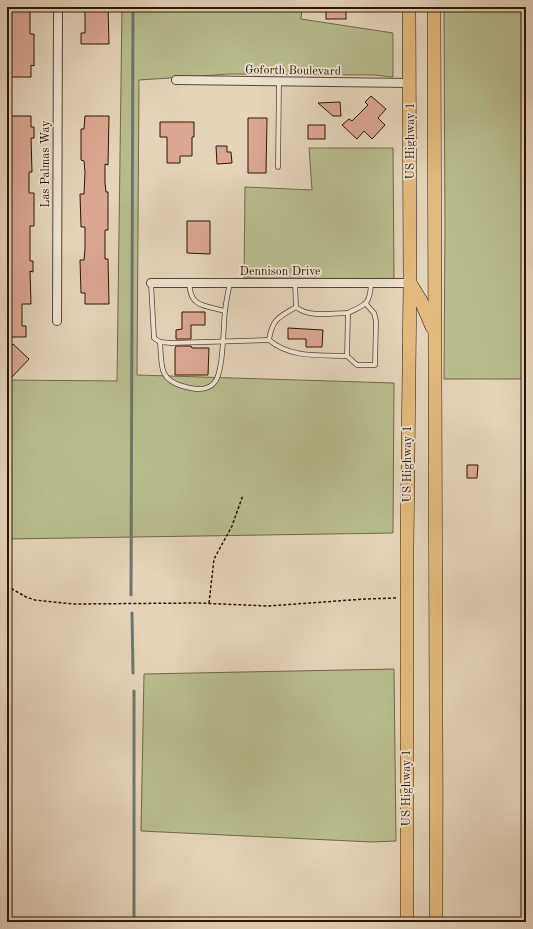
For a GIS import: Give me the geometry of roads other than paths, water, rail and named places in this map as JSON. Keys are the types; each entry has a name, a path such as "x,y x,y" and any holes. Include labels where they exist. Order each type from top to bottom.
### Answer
{"main road":[{"name":"US Highway 1","path":"407,922 406,597 410,283 409,7"},
{"name":"US Highway 1","path":"434,7 434,332 437,658 436,922"},
{"path":"410,283 421,301 434,332"}],"street":[{"name":"Las Palmas Way","path":"57,321 58,7"},
{"name":"Goforth Boulevard","path":"176,80 409,83"},
{"name":"Dennison Drive","path":"151,283 410,283"}],"lane":[{"path":"278,167 279,82"},
{"path":"151,283 154,338 160,342 171,343 269,340 277,347 297,354 347,356 357,365 375,365 376,321 374,313 366,304"},
{"path":"189,283 191,296 197,302 225,311"},
{"path":"160,342 163,371 170,382 200,390 209,387 215,382 219,371 225,311 230,283"},
{"path":"295,283 296,307 301,311 310,314 348,313 366,304 371,295 371,283"},
{"path":"269,340 271,328 275,322 296,307"},
{"path":"347,356 348,313"}],"waterway":[{"path":"131,595 133,7"},
{"path":"132,613 133,673"},
{"path":"134,691 134,922"}]}
